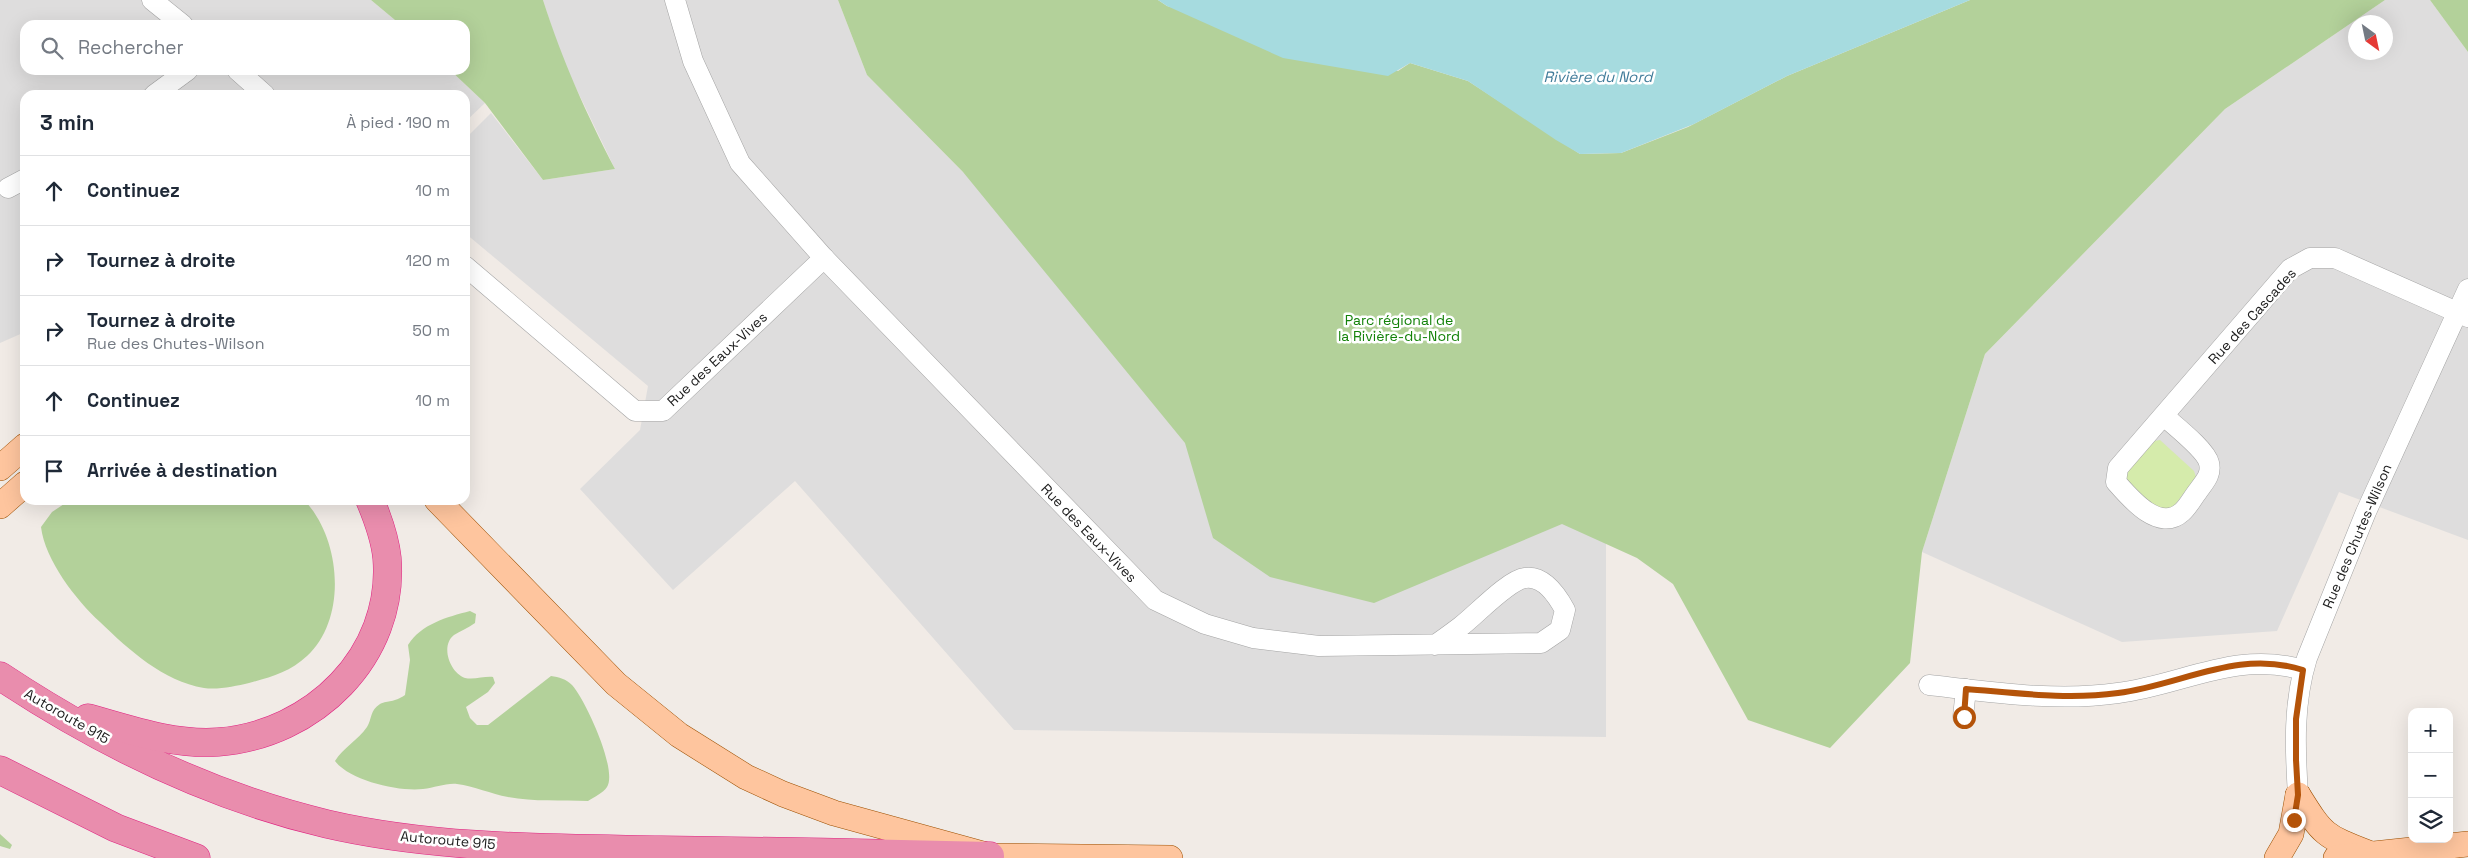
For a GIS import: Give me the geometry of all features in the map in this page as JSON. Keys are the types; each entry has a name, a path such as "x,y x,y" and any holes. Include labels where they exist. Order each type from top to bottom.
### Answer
{"highway":[{"path":"46,706 164,739 190,742 218,742 252,737 304,715 320,704 348,678 368,648 381,618 386,591 387,558 383,536 372,505"},
{"name":"Autoroute 915","path":"0,676 46,706 124,749 211,788 290,814 377,834 469,843 574,848 990,856"},
{"path":"0,770 116,828 196,858"}],"main road":[{"path":"0,468 20,450"},
{"path":"0,506 20,488"},
{"path":"442,505 598,666 637,702 699,749 746,777 818,808 872,825 990,856 1170,858"},
{"path":"2298,795 2324,833 2333,839 2374,855"},
{"path":"2277,858 2290,834 2298,795"},
{"path":"2336,858 2468,844"}],"street":[{"path":"152,0 177,20"},
{"name":"Rue des Eaux-Vives","path":"675,0 693,61 740,163 824,258 1156,600 1205,624 1253,638 1319,646 1435,645 1541,643 1560,630 1564,610 1555,592 1537,580 1525,578 1507,587 1461,626 1435,645"},
{"path":"161,90 181,75"},
{"path":"243,75 259,90"},
{"name":"Rue des Eaux-Vives","path":"470,270 635,411 663,410 824,258"},
{"name":"Rue des Cascades","path":"2164,416 2200,450 2209,462 2209,476 2181,513 2169,518 2154,517 2116,482 2118,468 2290,269 2310,258 2335,258 2462,314"},
{"name":"Rue des Chutes-Wilson","path":"2298,795 2295,739 2298,700 2303,670 2366,512 2462,314 2468,289"},
{"path":"1929,685 2061,696 2090,696 2142,689 2213,670 2253,663 2269,662 2303,670"},
{"path":"1964,717 1966,689"}],"shaded area":[{"path":"0,0 371,0 395,20 20,20 20,75 455,75 485,103 470,117 470,90 20,90 20,334 0,343"},
{"path":"543,0 838,0 867,75 963,172 1606,470 1606,737 1014,730 795,481 673,590 580,489 640,430 648,386 470,237 470,134 491,113 543,180 615,169 562,59"},
{"path":"2385,0 2430,0 2468,52 2468,540 2339,492 2277,631 2122,642 1922,552 1985,354 2225,109 2348,25 2348,60 2393,60 2393,15 2363,15"}],"green space":[{"path":"371,0 543,0 575,86 615,169 543,180 485,103 455,75 470,75 470,20 395,20"},
{"name":"Parc régional de la Rivière-du-Nord","path":"838,0 1158,0 1167,6 1398,71 1410,63 1468,81 1580,154 1621,153 1688,127 1787,76 1970,0 2385,0 2363,15 2348,15 2348,25 2225,109 1985,354 1922,552 1910,663 1830,748 1748,720 1673,584 1637,558 1562,524 1374,603 1270,577 1213,538 1185,443 963,172 867,75"},
{"path":"2430,0 2468,0 2468,52"},
{"path":"2160,440 2194,471 2196,477 2174,506 2163,512 2125,485 2124,475 2154,441"},
{"path":"62,505 308,505 326,535 332,556 335,578 334,600 329,621 320,640 307,656 301,662 280,673 249,683 221,688 204,688 175,679 148,663 111,633 81,603 63,579 49,553 41,527 52,512"},
{"path":"470,611 476,614 475,623 454,635 450,640 447,652 451,665 455,671 465,678 493,677 495,683 488,692 466,707 470,718 477,725 488,725 551,676 567,681 578,693 592,719 604,751 609,778 607,787 601,793 588,801 548,801 508,797 457,784 423,789 402,789 376,784 363,779 342,768 335,761 367,727 377,706 405,695 410,660 408,645 413,638 435,622"},
{"path":"0,834 12,845 10,849 0,846"}],"water":[{"name":"Rivière du Nord","path":"1158,0 1970,0 1787,76 1694,124 1621,153 1580,154 1468,81 1410,63 1388,76 1283,58 1167,6"}],"route":[{"path":"1964,717 1966,689 2061,696 2090,696 2142,689 2233,666 2269,662 2286,664 2303,670 2296,719 2295,739 2298,795 2294,820"}]}
